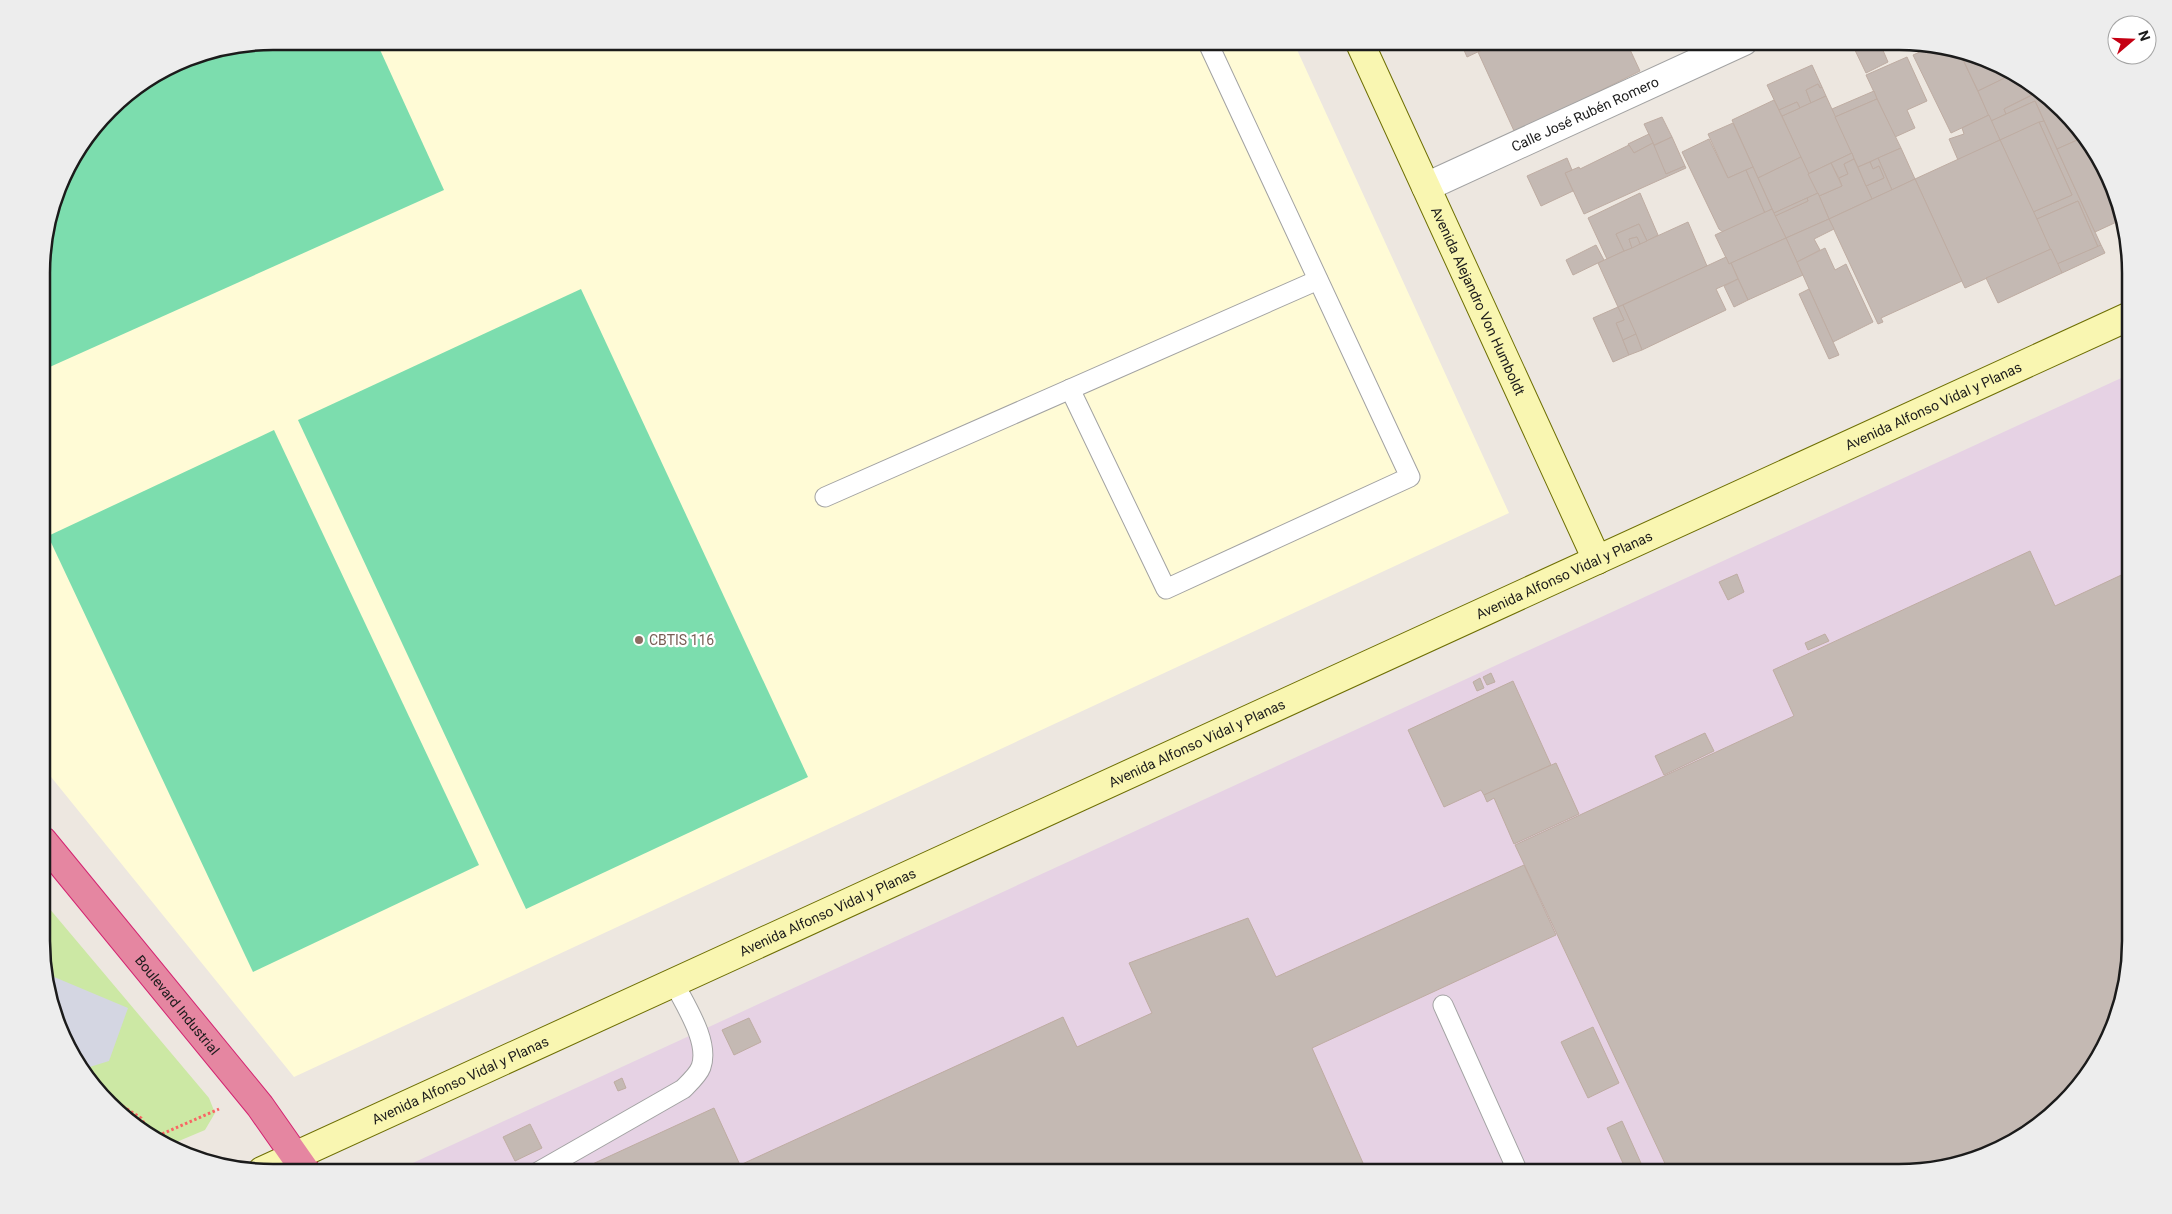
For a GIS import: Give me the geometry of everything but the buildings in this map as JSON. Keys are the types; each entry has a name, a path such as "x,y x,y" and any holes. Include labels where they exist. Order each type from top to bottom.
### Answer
{"highway":[{"name":"Boulevard Industrial","path":"50,850 251,1096 301,1164"}],"main road":[{"name":"Avenida Alejandro Von Humboldt","path":"1363,50 1597,560"},
{"name":"Avenida Alfonso Vidal y Planas","path":"301,1164 674,983 2122,320"}],"street":[{"name":"Calle José Rubén Romero","path":"1426,186 1724,50"}],"lane":[{"path":"1070,389 1166,589 1410,477 1212,50"},
{"path":"825,497 1318,280"},
{"path":"552,1164 683,1089 701,1068 704,1049 694,1022 674,983"},
{"path":"1443,1005 1514,1164"}],"path":[{"path":"162,1134 251,1096"},
{"path":"123,1107 141,1118 144,1122"}],"shaded area":[{"name":"CBTIS 116","path":"258,50 1297,50 1509,513 294,1077 50,776 50,258 54,229 62,201 73,174 96,137 115,115 137,96 174,73 201,62 229,54"},
{"path":"2122,378 2122,956 2118,985 2110,1013 2099,1040 2077,1076 1997,1142 1971,1152 1943,1160 1914,1164 411,1164"},
{"path":"53,976 128,1008 109,1061 89,1067 80,1053 62,1013"}],"green space":[{"path":"258,50 380,50 444,190 50,367 50,258 54,229 67,188 80,161 96,137 115,115 137,96 174,73 201,62 229,54"},
{"path":"581,289 808,777 526,909 298,420"},
{"path":"274,430 479,865 253,972 50,540 50,535"},
{"path":"50,909 209,1098 215,1113 205,1130 176,1142 174,1141 126,1109 96,1077 73,1040 62,1013 54,985 50,956"}],"place":[{"name":"CBTIS 116","path":"639,640"}]}
